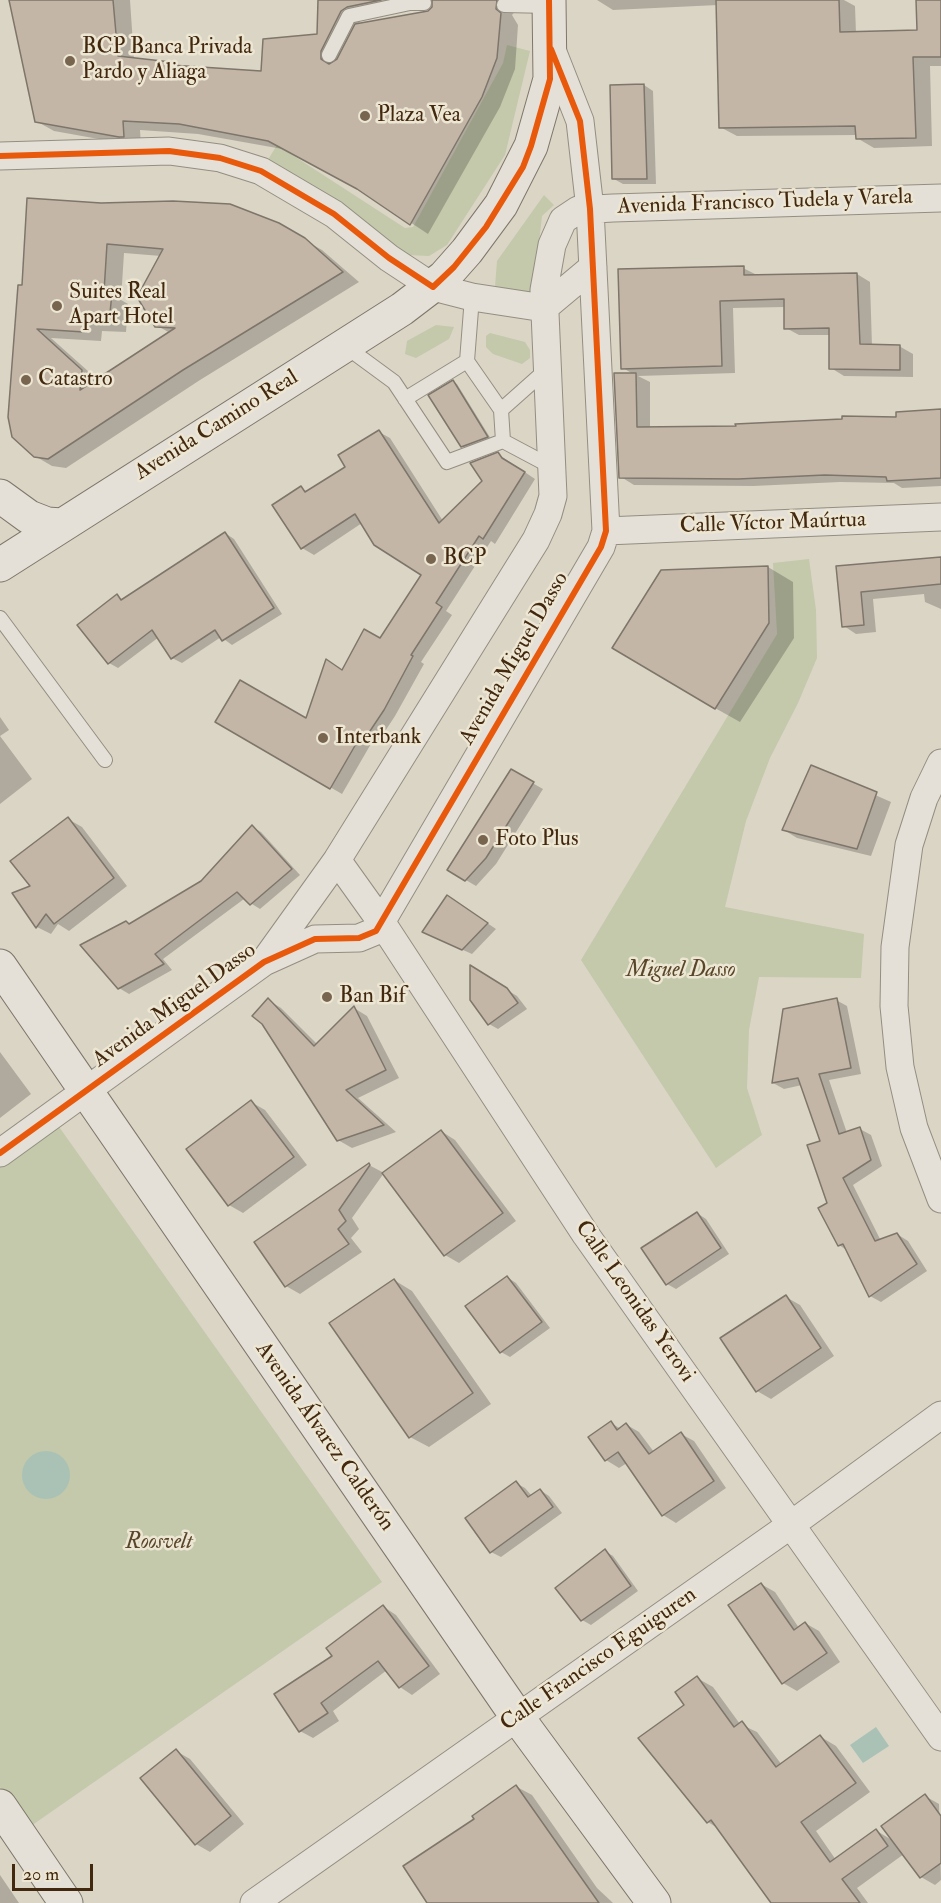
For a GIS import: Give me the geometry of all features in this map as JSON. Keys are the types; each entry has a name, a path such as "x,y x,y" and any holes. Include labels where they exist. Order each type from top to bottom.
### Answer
{"street":[{"name":"Avenida Camino Real","path":"0,564 345,346 433,287 454,267 486,227 523,167 546,98 551,49 549,3"},
{"name":"Avenida Miguel Dasso","path":"0,1153 264,962 315,939 368,936 382,923 601,547 606,531 590,209 580,121 551,49"},
{"path":"0,156 170,151 220,158 261,171 333,214 389,258 433,287 472,297 544,308 593,267"},
{"name":"Avenida Francisco Tudela y Varela","path":"590,209 941,198"},
{"name":"Avenida Miguel Dasso","path":"264,962 337,860 536,540 553,496 544,308 549,260 559,226 573,212 590,209"},
{"path":"0,496 29,517 47,524 62,525"},
{"name":"Calle Víctor Maúrtua","path":"606,531 941,517"},
{"path":"941,763 924,798 909,845 897,927 894,1006 900,1067 914,1128 941,1200"},
{"name":"Calle Leonidas Yerovi","path":"337,860 382,923 586,1235 941,1737"},
{"name":"Avenida Álvarez Calderón","path":"0,966 29,1022 50,1054 86,1093 518,1718 654,1903"},
{"name":"Calle Francisco Eguiguren","path":"254,1903 792,1524 941,1415"},
{"path":"0,1806 66,1903"}],"lane":[{"path":"329,55 349,16 410,3 424,3"},
{"path":"504,5 549,3"},
{"path":"472,297 467,361 501,411 503,441"},
{"path":"345,346 394,382 447,462 503,441 552,467"},
{"path":"405,399 467,361"},
{"path":"501,411 546,370"},
{"path":"0,618 105,760"}],"green space":[{"path":"507,45 530,51 505,155 447,245 429,256 407,255 266,163 277,145 405,228 413,227 503,63"},
{"path":"544,195 554,205 542,216 532,305 495,287 497,261"},
{"path":"436,325 454,327 449,339 416,358 405,354 407,341"},
{"path":"490,333 525,342 530,350 530,358 522,364 493,354 486,347 486,336"},
{"name":"Miguel Dasso","path":"809,559 816,610 817,658 798,703 770,758 746,821 725,907 864,934 861,978 759,977 749,1030 747,1088 762,1135 716,1168 581,960 777,634 773,563"},
{"name":"Roosvelt","path":"57,1124 382,1582 28,1828 0,1787 0,1164"}],"shaded area":[{"path":"46,1451 63,1458 70,1475 63,1492 46,1499 29,1492 22,1475 29,1458"},
{"path":"876,1727 889,1746 863,1763 850,1745"}],"building":[{"name":"Plaza Vea","path":"9,0 113,0 118,56 171,62 171,65 261,71 263,39 317,34 318,0 381,0 347,7 341,11 321,51 321,59 329,64 337,59 355,24 428,11 432,7 432,0 497,0 496,9 501,13 497,58 482,97 410,225 357,189 268,141 179,124 123,121 124,137 119,137 35,122"},
{"path":"716,0 839,0 840,32 917,30 916,0 941,0 941,57 913,57 916,138 856,139 855,126 719,128"},
{"path":"644,84 647,179 612,179 610,85"},
{"path":"27,198 101,203 173,201 230,204 279,223 305,238 343,272 183,370 48,459 34,457 12,437 8,417 18,285 22,285","holes":["107,244 163,249 137,297 155,327 175,328 80,390 82,370 37,329 84,332 85,322 109,323 112,293 104,292"]},
{"path":"744,266 744,275 857,273 860,344 900,345 900,370 829,369 829,328 784,329 784,299 720,301 722,366 621,369 618,269"},
{"path":"614,373 636,373 637,427 736,426 735,424 842,419 842,416 896,417 896,412 941,409 941,478 887,481 886,477 825,475 738,479 619,478"},
{"path":"453,380 488,437 461,447 428,395"},
{"path":"379,430 439,523 482,481 470,463 498,452 502,458 525,472 483,539 479,536 436,603 442,607 411,655 413,656 384,710 364,740 360,737 330,789 215,722 240,680 306,718 326,659 342,670 364,629 380,638 421,575 374,545 355,514 301,549 272,505 301,486 305,492 345,467 338,455"},
{"path":"225,532 274,608 222,641 215,630 171,659 152,630 108,664 77,625 117,594 121,600"},
{"path":"941,557 941,584 861,592 864,625 842,627 836,566"},
{"path":"768,566 769,623 715,709 612,648 661,570"},
{"path":"811,765 877,792 857,849 782,830"},
{"path":"511,769 534,782 486,858 465,881 447,870"},
{"path":"68,817 114,878 54,924 46,914 36,928 12,893 30,886 10,861"},
{"path":"252,825 292,869 250,905 237,892 155,954 164,964 118,989 80,945 126,921 129,924 201,881"},
{"path":"447,895 488,923 462,950 422,932"},
{"path":"470,965 507,988 518,1003 488,1025 470,1000"},
{"path":"268,998 314,1046 354,1006 386,1070 346,1090 384,1125 337,1141 262,1024 252,1016"},
{"path":"837,998 851,1068 819,1074 839,1134 860,1127 871,1160 843,1178 875,1241 897,1233 917,1264 869,1297 843,1244 838,1246 818,1208 827,1203 807,1145 820,1141 798,1078 772,1083 783,1009"},
{"path":"251,1100 294,1157 228,1206 186,1149"},
{"path":"441,1130 503,1213 444,1256 382,1173"},
{"path":"369,1163 370,1165 339,1210 346,1221 338,1229 349,1244 285,1287 254,1242"},
{"path":"697,1212 721,1248 666,1285 641,1248"},
{"path":"507,1276 542,1322 500,1353 465,1306"},
{"path":"394,1279 473,1393 409,1438 329,1323"},
{"path":"786,1295 821,1348 756,1392 720,1338"},
{"path":"611,1421 617,1430 626,1423 649,1454 681,1432 714,1481 662,1516 618,1452 605,1461 588,1437"},
{"path":"516,1481 528,1497 540,1489 553,1507 490,1553 465,1518"},
{"path":"605,1549 631,1586 581,1621 555,1588"},
{"path":"761,1583 794,1630 805,1622 827,1653 782,1684 728,1605"},
{"path":"383,1605 429,1666 399,1688 378,1661 321,1703 328,1713 299,1732 274,1694 332,1656 326,1648"},
{"path":"697,1676 734,1727 742,1721 776,1767 820,1735 856,1783 801,1822 830,1862 876,1829 888,1846 842,1879 860,1903 771,1903 711,1820 707,1823 638,1738 684,1705 675,1692"},
{"path":"176,1749 231,1816 195,1845 140,1778"},
{"path":"516,1785 599,1903 427,1903 403,1866 474,1819 472,1816"},
{"path":"925,1794 941,1816 941,1863 920,1878 881,1826"}],"cycle path":[{"path":"0,156 169,151 220,158 261,171 334,214 389,258 433,287 454,267 486,227 523,167 550,79 549,0"},
{"path":"0,1153 264,962 315,939 359,938 376,931 601,547 606,531 590,209 580,121 551,49"}],"place":[{"name":"BCP Banca Privada Pardo y Aliaga","path":"70,61"},
{"name":"Plaza Vea","path":"365,116"},
{"name":"Suites Real Apart Hotel","path":"57,306"},
{"name":"Catastro","path":"26,380"},
{"name":"BCP","path":"431,559"},
{"name":"Interbank","path":"323,738"},
{"name":"Foto Plus","path":"483,840"},
{"name":"Ban Bif","path":"327,997"}]}
